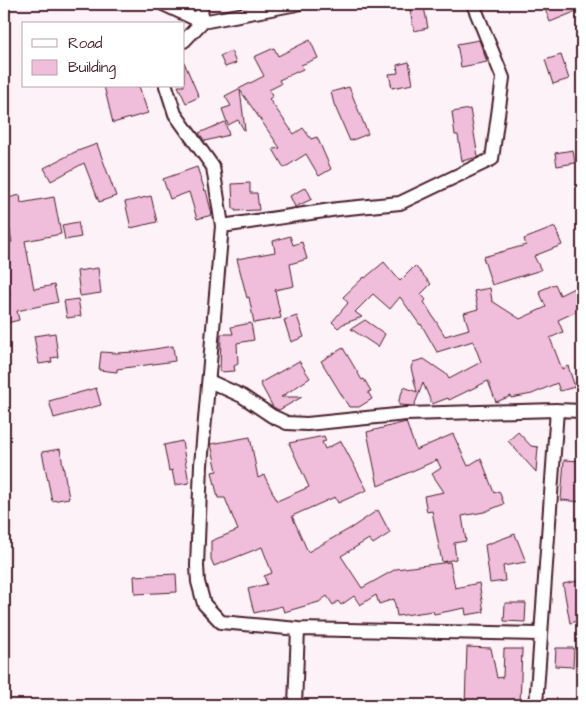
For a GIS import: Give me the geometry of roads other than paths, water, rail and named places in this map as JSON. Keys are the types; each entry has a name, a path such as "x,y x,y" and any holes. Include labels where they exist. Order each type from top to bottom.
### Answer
{"street":[{"path":"163,4 202,22 297,4"},
{"path":"185,40 202,22 201,4"},
{"path":"222,226 338,209 400,203 492,158 503,78 473,4"},
{"path":"167,88 175,114 213,167 222,226 201,465 197,566 198,582 204,604 221,622 298,629 540,634"},
{"path":"209,381 242,396 272,416 288,423 307,424 406,414 582,411"},
{"path":"536,705 557,410"},
{"path":"295,705 298,629"}]}
